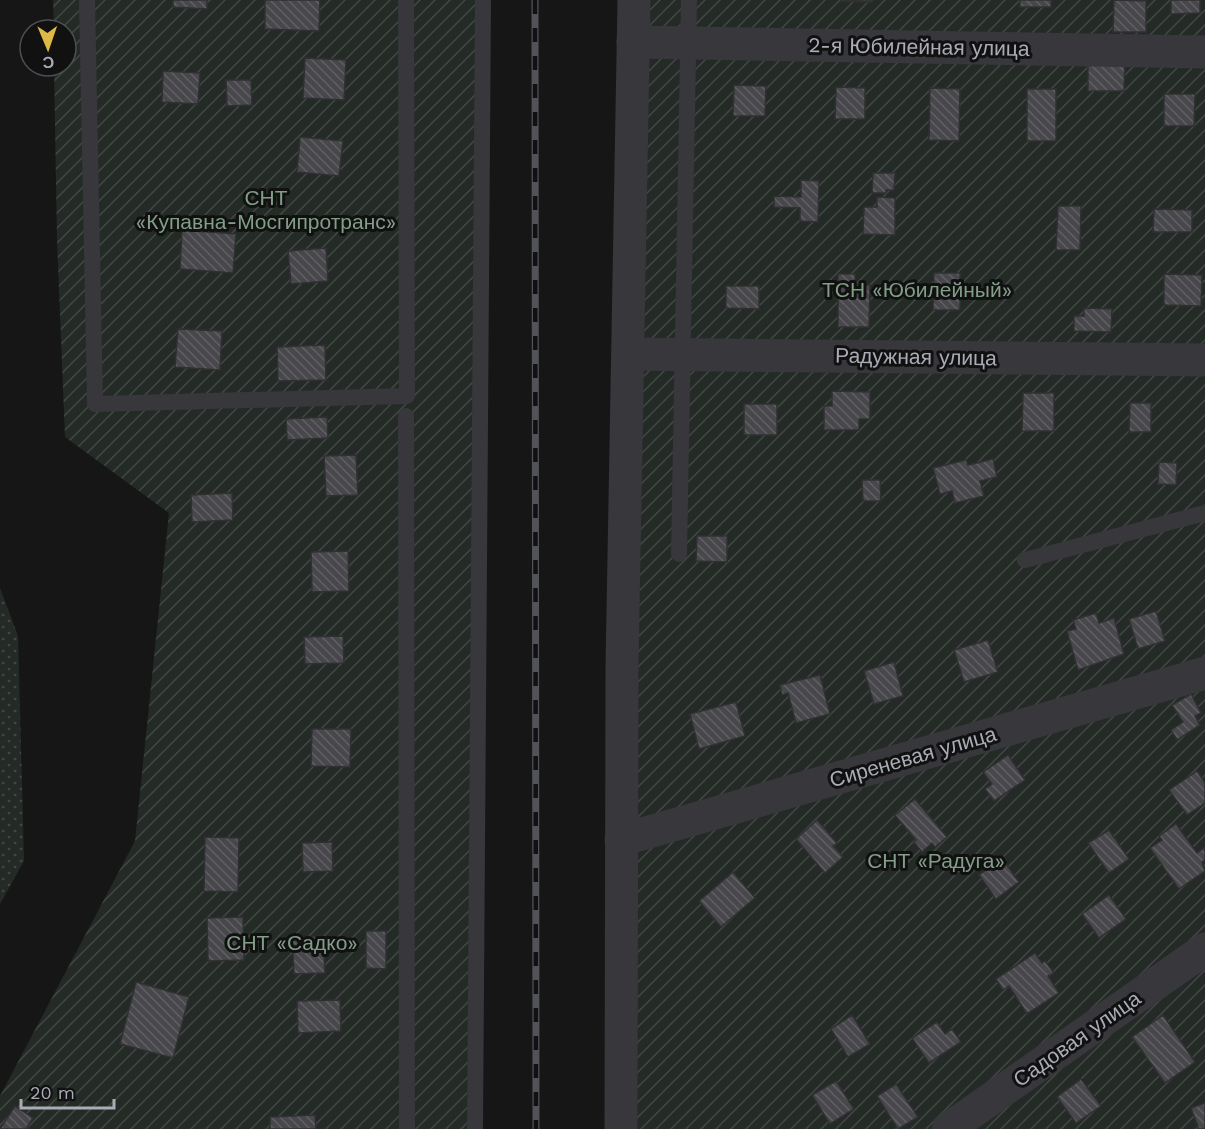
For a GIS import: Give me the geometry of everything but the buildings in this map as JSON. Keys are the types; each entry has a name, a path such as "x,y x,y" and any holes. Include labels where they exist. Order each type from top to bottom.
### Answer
{"street":[{"path":"621,1129 621,840 634,0"},
{"name":"2-я Юбилейная улица","path":"633,42 1205,52"},
{"name":"Радужная улица","path":"628,354 1205,360"},
{"name":"Сиреневая улица","path":"621,840 1205,674"},
{"name":"Садовая улица","path":"948,1129 1205,949"}],"lane":[{"path":"87,0 95,404 407,396 406,0"},
{"path":"475,1129 483,0"},
{"path":"679,554 689,0"},
{"path":"406,416 407,1129"},
{"path":"1025,560 1205,513"}],"green space":[{"path":"53,0 483,0 477,1129 0,1129 0,1096 135,841 169,513 65,437 57,240 54,78 78,78 78,18 54,18"},
{"path":"634,0 1205,0 1205,1129 621,1129"},
{"path":"0,588 18,636 24,861 0,904"}],"railway":[{"path":"535,0 536,1129"}],"park label":[{"name":"СНТ «Купавна-Мосгипротранс»","path":"266,210"},
{"name":"ТСН «Юбилейный»","path":"917,290"},
{"name":"СНТ «Радуга»","path":"936,861"},
{"name":"СНТ «Садко»","path":"292,943"}]}
